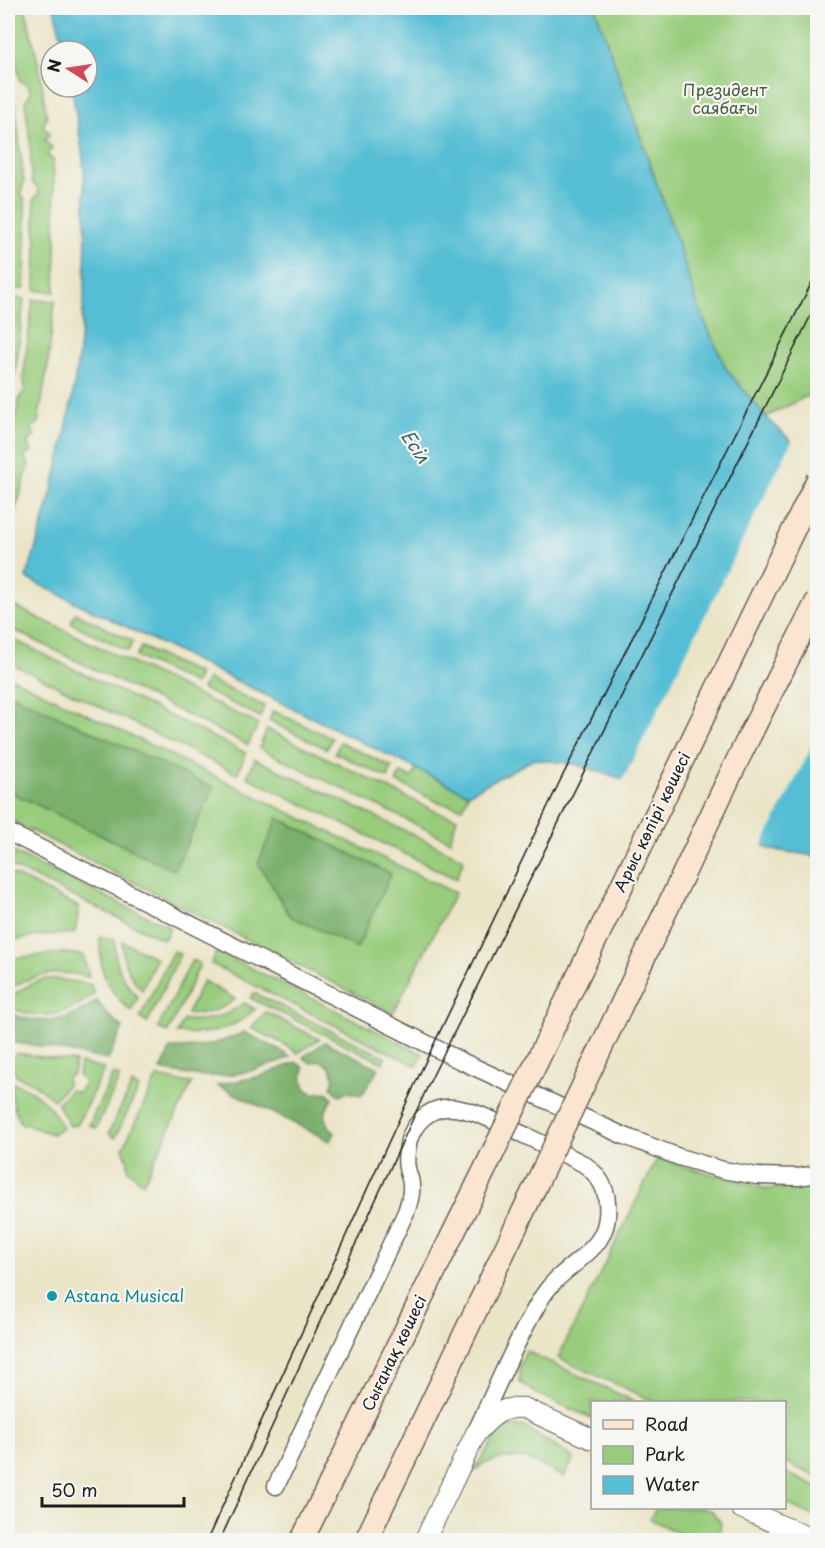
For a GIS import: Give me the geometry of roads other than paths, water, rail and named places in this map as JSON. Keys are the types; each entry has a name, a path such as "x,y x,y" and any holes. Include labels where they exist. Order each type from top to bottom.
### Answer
{"main road":[{"name":"Арыс көпірі көшесі","path":"487,1165 818,479"},
{"path":"366,1540 738,759 818,598"},
{"name":"Сығанақ көшесі","path":"302,1540 487,1165"}],"street":[{"path":"8,832 459,1060 622,1135 679,1157 723,1170 757,1176 798,1177 818,1174"},
{"path":"276,1486 406,1212 412,1184 406,1167 406,1154 414,1130 421,1119 434,1110 446,1108 462,1110 486,1118 593,1170 607,1196 608,1211 600,1240 589,1253 550,1286 538,1304 425,1540"},
{"path":"476,1433 489,1418 513,1407 524,1408 591,1439"},
{"path":"743,1509 814,1540"}],"water":[{"name":"Есіл","path":"54,8 595,8 699,309 727,370 766,417 817,465 817,859 810,855 772,850 632,782 575,764 534,759 468,794 26,578 64,442 84,304 86,258 84,172 74,99 99,99 99,39 62,39"}],"tram line":[{"path":"207,1540 421,1071 559,783 818,270"},
{"path":"220,1540 432,1077 818,301"}],"place":[{"name":"Astana Musical","path":"52,1296"}],"park label":[{"name":"Президент саябағы","path":"725,99"}]}
